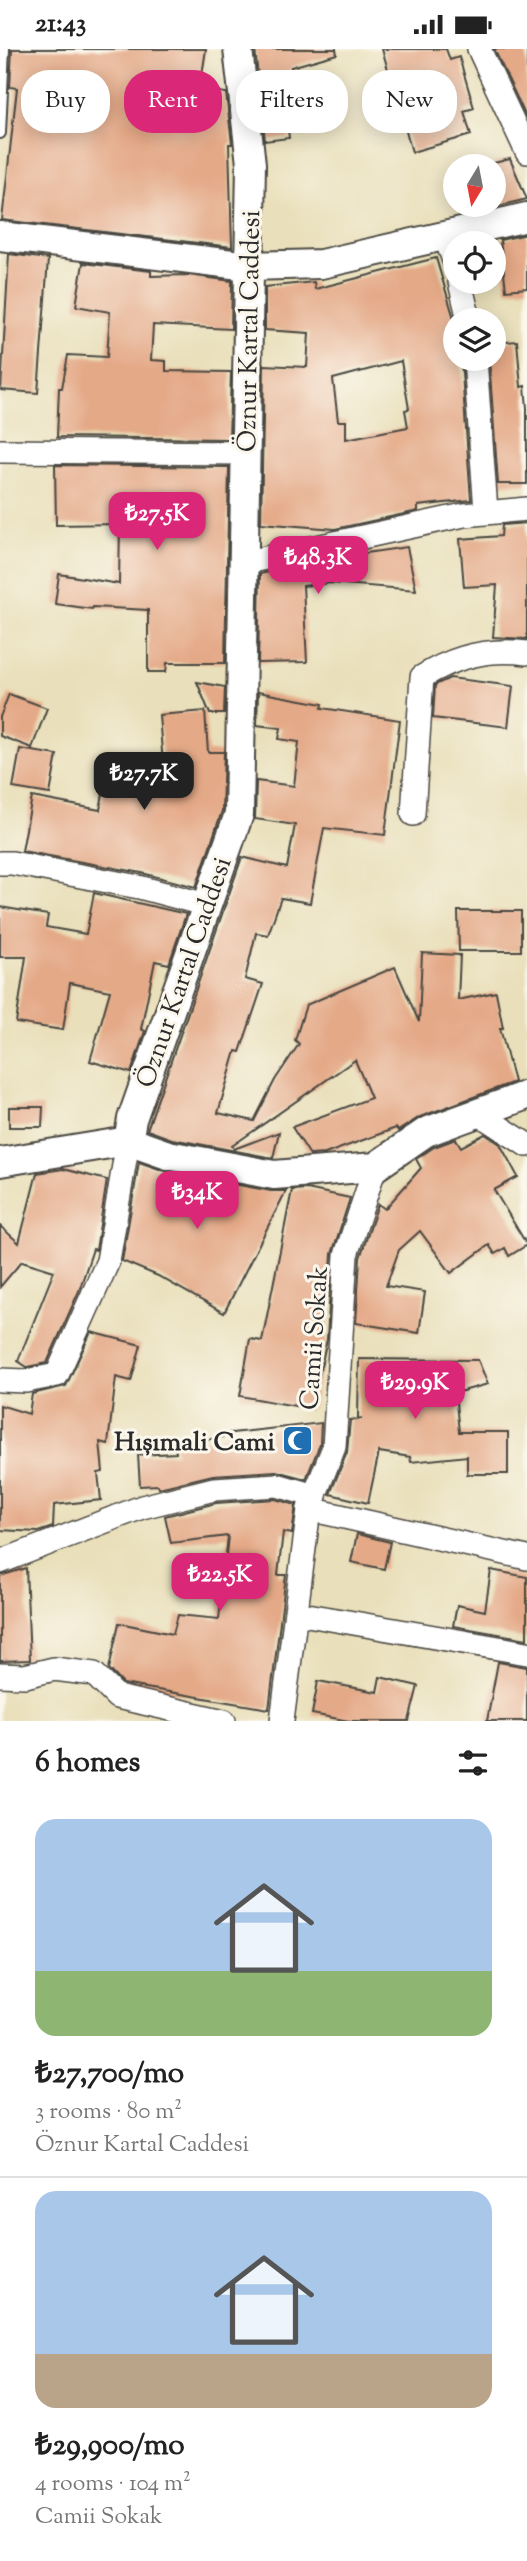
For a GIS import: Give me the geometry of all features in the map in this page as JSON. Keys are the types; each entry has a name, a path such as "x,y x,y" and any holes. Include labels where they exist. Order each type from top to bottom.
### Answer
{"street":[{"name":"Öznur Kartal Caddesi","path":"128,1140 132,1119 239,814 251,165 238,49"},
{"path":"479,49 527,152"},
{"path":"467,231 527,217"},
{"path":"0,236 249,266 321,264 443,236"},
{"path":"476,371 486,511"},
{"path":"0,451 245,453"},
{"path":"243,563 486,511 527,509"},
{"path":"413,814 422,677 449,660 507,650 527,653"},
{"path":"0,863 139,887 207,905"},
{"path":"0,1162 128,1140 168,1155 274,1175 375,1167 426,1132 527,1095"},
{"path":"478,1113 527,1145"},
{"path":"0,1380 26,1381 57,1375 108,1261 128,1140"},
{"name":"Camii Sokak","path":"282,1721 312,1502 334,1447 346,1255 375,1167"},
{"path":"0,1562 10,1561 142,1507 214,1489 277,1485 312,1502 527,1558"},
{"path":"296,1613 527,1653"},
{"path":"0,1675 25,1676 54,1669 94,1674 117,1697 224,1721"}],"lane":[{"path":"0,133 4,49"}],"building":[{"path":"12,49 206,49 203,70 124,70 124,133 222,133 222,92 226,93 232,144 229,144 232,247 2,220 17,88 10,87"},
{"path":"255,49 336,49 337,54 291,67 291,70 257,70"},
{"path":"382,49 446,49 450,60 459,57 474,108 464,111 471,135 412,152 406,133 457,133 457,70 388,70"},
{"path":"494,49 527,49 527,119"},
{"path":"264,133 288,133 289,138 265,141"},
{"path":"510,159 527,199 506,204 506,160"},
{"path":"527,234 527,288 506,290 506,239"},
{"path":"9,254 48,259 38,393 1,390"},
{"path":"436,258 443,282 443,294 447,294 451,308 443,308 443,371 462,371 471,500 418,506 418,511 335,529 261,523 264,365 307,367 309,333 265,330 265,287 314,282 315,289","holes":["401,361 409,409 405,410 408,427 346,439 346,421 338,421 333,379"]},
{"path":"83,263 151,271 151,276 188,275 232,281 231,329 153,325 151,360 166,361 166,371 231,372 229,439 57,437 59,388 62,388 68,355 107,357 110,312 76,306"},
{"path":"517,341 521,387 525,386 527,484 498,484 490,371 506,371 506,342"},
{"path":"55,465 229,467 225,663 167,663 166,672 148,672 148,610 92,609 55,604 59,574 119,584 120,524 56,525"},
{"path":"527,523 527,639 493,637 497,585 464,587 460,539 501,536 502,525"},
{"path":"407,547 416,590 331,583 303,586 307,662 258,663 260,574 338,557"},
{"path":"450,678 513,686 508,727 433,718 435,685"},
{"path":"197,682 225,687 224,714 210,714"},
{"path":"258,692 323,704 322,708 400,720 385,835 324,828 310,903 281,898 268,935 256,933 245,979 263,984 240,1052 236,1051 218,1113 254,1121 275,1080 299,1044 295,1040 306,1005 395,967 419,1022 422,953 460,955 458,1000 496,992 503,1028 500,1028 514,1082 420,1117 398,1131 396,1128 325,1154 310,1155 292,1127 371,1098 355,1060 232,1146 234,1149 279,1132 273,1158 172,1139 147,1130 242,857 287,868 295,825 255,819 256,781 294,786 299,742 279,739 281,728 257,725"},
{"path":"9,694 47,708 32,748 0,736 0,717"},
{"path":"205,711 208,752 224,752 222,811 196,887 142,873 22,851 32,797 100,810 108,766 164,776 159,715"},
{"path":"20,749 57,755 50,794 13,788"},
{"path":"94,893 186,914 169,964 155,961 141,1029 145,1031 131,1073 90,1061 110,991 70,983 63,1030 16,1023 26,957 0,957 0,907 48,915 46,927 86,934"},
{"path":"458,911 521,911 521,951 459,951"},
{"path":"9,1107 43,1107 42,1127 9,1127"},
{"path":"485,1134 500,1144 518,1177 494,1190 527,1245 509,1256 505,1248 495,1254 489,1245 451,1273 420,1231 399,1250 386,1286 425,1292 419,1333 356,1323 360,1258 378,1204 385,1209 421,1168 416,1159 434,1147 456,1139 461,1147"},
{"path":"139,1162 165,1171 271,1191 286,1191 224,1313 158,1276 122,1261"},
{"path":"63,1169 107,1180 96,1250 93,1249 79,1291 47,1363 27,1367 18,1361 54,1271 22,1261 0,1287 0,1226 19,1243 37,1173"},
{"path":"307,1189 350,1198 332,1254 327,1339 312,1409 240,1396 250,1339 262,1341 292,1190"},
{"path":"91,1332 141,1345 131,1381 116,1377 108,1444 100,1442 103,1472 98,1473 101,1500 54,1505 53,1527 38,1532 0,1530 0,1405 29,1414 32,1394 66,1386"},
{"path":"359,1359 478,1360 488,1384 455,1393 459,1432 508,1432 508,1474 467,1474 467,1456 411,1462 410,1457 379,1452 368,1503 330,1494 347,1452 350,1420 362,1419 358,1418"},
{"path":"321,1423 320,1444 306,1479 276,1471 213,1475 159,1488 158,1485 140,1486 138,1455 176,1453 175,1445 223,1437 223,1434"},
{"path":"275,1499 296,1505 292,1534 283,1532 278,1575 286,1575 269,1709 123,1684 109,1669 119,1623 173,1634 178,1615 219,1619 228,1536 171,1543 165,1516 216,1503"},
{"path":"357,1534 390,1542 384,1569 351,1562"},
{"path":"26,1568 30,1660 0,1661 0,1576"},
{"path":"491,1570 527,1577 527,1639 453,1626 457,1605 485,1611"},
{"path":"498,1662 527,1667 527,1721 487,1721"},
{"path":"380,1677 418,1686 409,1721 349,1721 312,1714 318,1681 377,1692"}],"place":[{"name":"Hışımali Cami","path":"298,1441"}]}
